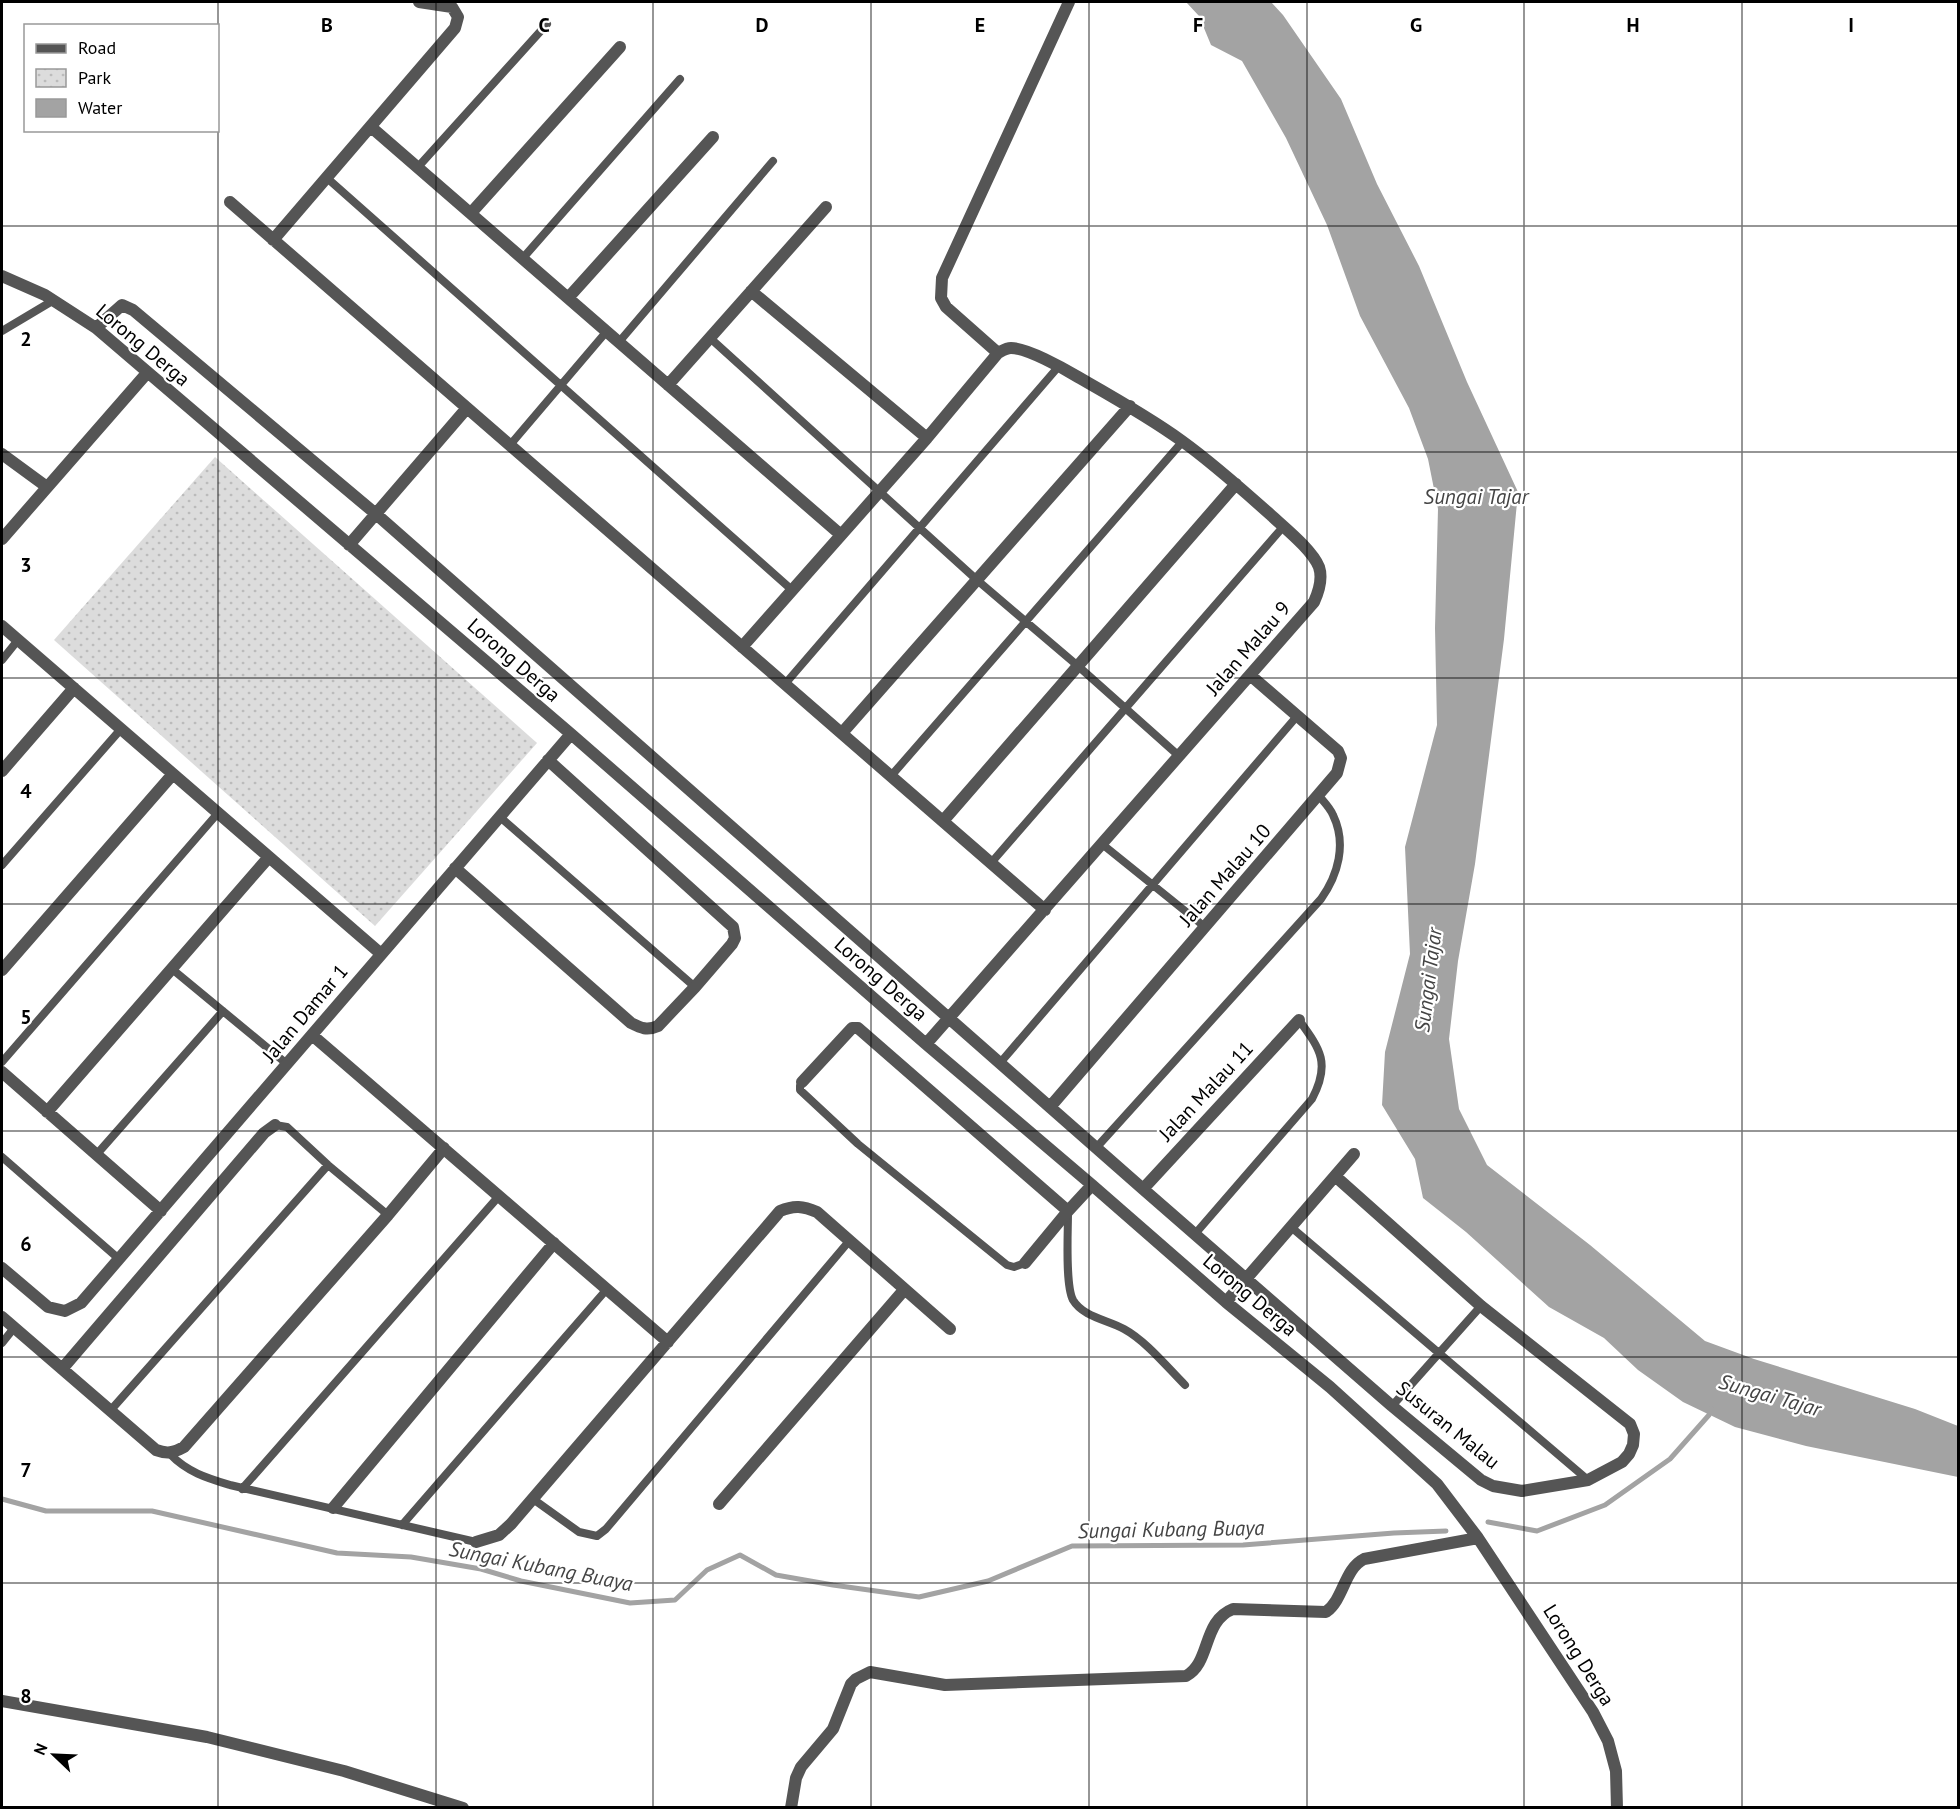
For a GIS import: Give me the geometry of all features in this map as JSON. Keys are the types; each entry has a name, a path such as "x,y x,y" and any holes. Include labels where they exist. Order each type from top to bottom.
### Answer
{"street":[{"path":"273,240 454,28 458,17 452,7 419,2"},
{"path":"742,646 927,438 998,353 946,307 941,298 942,278 1069,2"},
{"path":"471,213 620,47"},
{"path":"371,127 841,535"},
{"path":"568,298 713,137"},
{"path":"230,202 1045,909"},
{"path":"668,385 826,207"},
{"name":"Lorong Derga","path":"2,276 54,300 96,328 571,734 1226,1302 1330,1387 1407,1455 1437,1484 1478,1538 1581,1692 1608,1741 1616,1771 1617,1808"},
{"path":"751,291 927,438"},
{"name":"Susuran Malau","path":"96,328 122,305 133,310 376,514 1194,1234 1481,1480 1493,1486 1522,1491 1588,1480 1622,1462 1633,1445 1634,1434 1630,1424 1481,1306"},
{"name":"Jalan Malau 9","path":"926,1044 1314,602 1320,589 1321,576 1316,561 1236,484 1183,441 1130,406 1059,366 1010,348 998,353"},
{"path":"2,539 147,373"},
{"path":"842,734 1130,406"},
{"path":"350,544 467,408"},
{"path":"2,454 47,487"},
{"path":"943,821 1236,484"},
{"path":"2,626 380,953"},
{"name":"Jalan Malau 10","path":"1050,1107 1337,773 1341,758 1338,751 1250,675"},
{"path":"2,771 74,688"},
{"name":"Jalan Damar 1","path":"2,1268 48,1307 65,1311 81,1303 380,953 571,734"},
{"path":"455,868 631,1023 641,1028 650,1030 658,1026 695,987 732,944 735,938 733,927 548,760"},
{"path":"2,970 173,774"},
{"path":"47,1112 269,857"},
{"name":"Jalan Malau 11","path":"1143,1189 1299,1020"},
{"path":"802,1083 852,1028 858,1028 1068,1211"},
{"path":"312,1035 668,1342"},
{"path":"2,1072 161,1211"},
{"path":"62,1369 264,1133 275,1125"},
{"path":"2,1317 156,1450 170,1454 184,1447 444,1149"},
{"path":"1226,1302 1354,1154"},
{"path":"1335,1176 1481,1306"},
{"path":"1025,1263 1092,1185"},
{"path":"476,1542 499,1535 533,1499 780,1211 792,1206 804,1206 817,1212 950,1329"},
{"path":"333,1508 554,1243"},
{"path":"719,1504 904,1290"},
{"path":"791,1808 796,1778 801,1767 833,1729 851,1684 870,1672 945,1685 1186,1676 1194,1671 1217,1621 1226,1612 1233,1609 1326,1612 1335,1605 1355,1567 1364,1559 1478,1538"},
{"path":"2,1701 207,1737 344,1772 463,1808"}],"lane":[{"path":"418,167 548,24"},
{"path":"523,258 680,79"},
{"path":"619,342 772,161"},
{"path":"327,178 792,590"},
{"path":"2,331 54,300"},
{"path":"510,445 607,331"},
{"path":"710,338 977,580 1179,756"},
{"path":"785,684 1059,366"},
{"path":"891,776 1183,441"},
{"path":"991,862 1283,527"},
{"path":"2,660 18,640"},
{"path":"1000,1063 1298,715"},
{"path":"2,865 121,729"},
{"path":"1096,1148 1321,899 1331,885 1337,871 1340,836 1333,814 1319,796"},
{"path":"2,1062 218,813"},
{"path":"500,818 695,987"},
{"path":"1102,844 1205,927"},
{"path":"172,969 287,1064"},
{"path":"97,1154 223,1011"},
{"path":"1194,1234 1312,1099 1318,1087 1323,1065 1321,1054 1318,1046 1299,1020"},
{"path":"802,1083 800,1090 858,1144 1007,1265 1014,1267 1025,1263"},
{"path":"275,1125 287,1127 388,1215"},
{"path":"2,1157 119,1259"},
{"path":"110,1411 328,1165"},
{"path":"242,1489 499,1196"},
{"path":"1068,1211 1069,1278 1074,1301 1089,1314 1113,1323 1133,1335 1185,1384"},
{"path":"1291,1227 1588,1480"},
{"path":"533,1499 579,1533 597,1536 606,1529 850,1240"},
{"path":"402,1525 607,1289"},
{"path":"1392,1406 1481,1306"},
{"path":"2,1343 14,1328"},
{"path":"170,1454 181,1465 197,1475 242,1489 476,1542"}],"green space":[{"path":"215,457 537,743 375,926 54,640"}],"water":[{"name":"Sungai Tajar","path":"1186,2 1271,2 1283,15 1341,99 1377,184 1419,266 1467,382 1518,492 1504,639 1475,864 1458,961 1449,1039 1459,1109 1487,1165 1590,1245 1705,1341 1754,1359 1915,1409 1958,1426 1958,1477 1806,1446 1735,1427 1683,1402 1638,1370 1604,1338 1549,1307 1466,1232 1423,1198 1415,1159 1382,1105 1385,1052 1410,954 1405,847 1437,725 1435,628 1438,509 1428,459 1409,408 1360,316 1327,225 1286,138 1242,61 1211,45 1199,16"}],"waterway":[{"name":"Sungai Kubang Buaya","path":"1488,1522 1537,1531 1605,1505 1670,1459 1709,1415 1711,1408"},
{"name":"Sungai Kubang Buaya","path":"2,1499 46,1511 152,1511 337,1553 411,1557 481,1569 521,1581 630,1603 675,1600 707,1570 740,1555 776,1575 919,1597 988,1581 1072,1546 1243,1545 1446,1531"}]}
